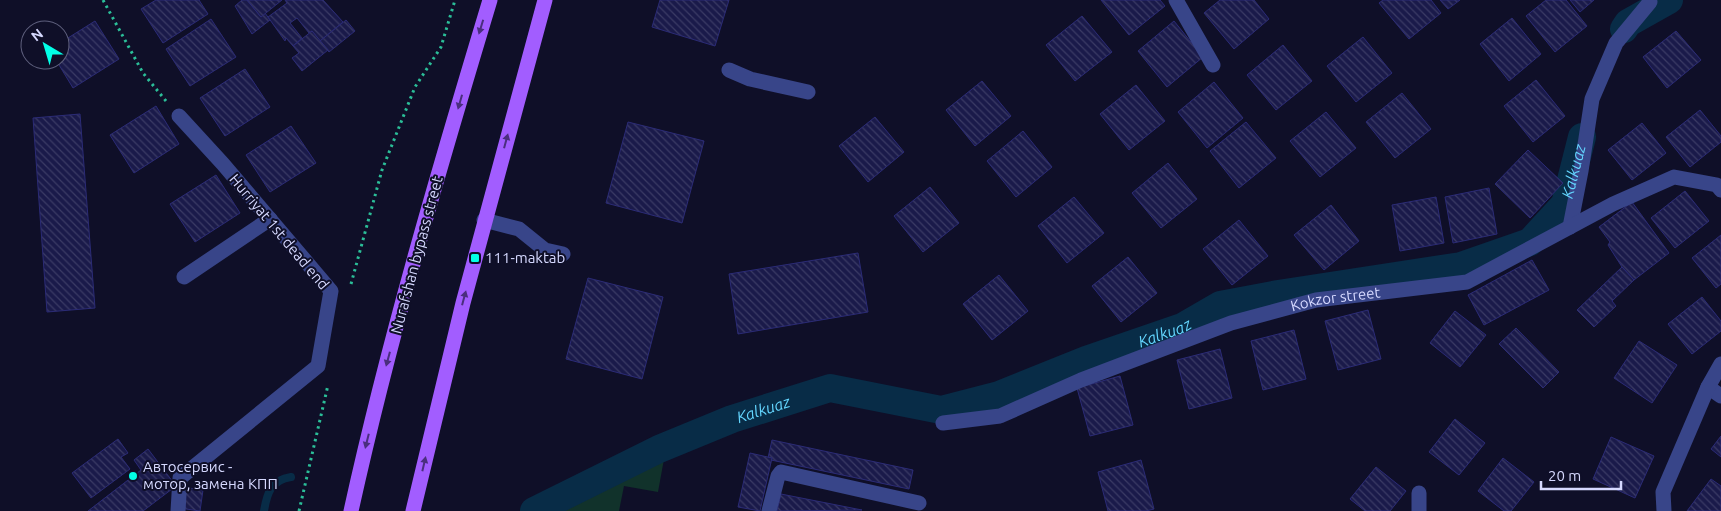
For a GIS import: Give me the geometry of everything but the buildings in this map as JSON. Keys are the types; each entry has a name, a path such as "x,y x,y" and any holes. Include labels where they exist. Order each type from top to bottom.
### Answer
{"main road":[{"name":"Nurafshan bypass street","path":"351,511 409,281 490,0"},
{"path":"413,511 484,220 545,0"}],"street":[{"path":"1176,0 1212,65"},
{"path":"1570,227 1592,99 1616,43 1650,2"},
{"path":"729,70 750,79 808,92"},
{"name":"Hurriyat 1st dead end","path":"178,511 180,478 318,366 331,291 179,116"},
{"name":"Kokzor street","path":"942,423 1000,416 1081,380 1231,323 1316,300 1467,282 1613,204 1674,176 1717,185 1721,190"},
{"path":"184,276 270,219"},
{"path":"484,220 519,229 545,250 563,254"},
{"path":"1664,511 1663,492 1715,392 1721,364"},
{"path":"769,511 778,476 782,472 920,502"},
{"path":"1419,493 1419,511"}],"path":[{"path":"102,0 143,73 179,116"},
{"path":"350,287 382,170 415,86 441,47 455,0"},
{"path":"299,511 328,384"}],"green space":[{"path":"664,459 658,492 624,486 619,511 558,511"}],"waterway":[{"name":"Kalkuaz","path":"1624,29 1628,23 1669,0"},
{"name":"Kalkuaz","path":"534,511 659,449 732,419 830,388 941,410 999,395 1086,360 1182,327 1220,305 1278,294 1461,266 1530,242 1565,204 1582,137"},
{"name":"Kalkuaz","path":"264,511 269,493 274,484 291,477"}],"place":[{"name":"111-maktab","path":"475,258"},
{"name":"Автосервис - мотор, замена КПП","path":"133,476"}]}
